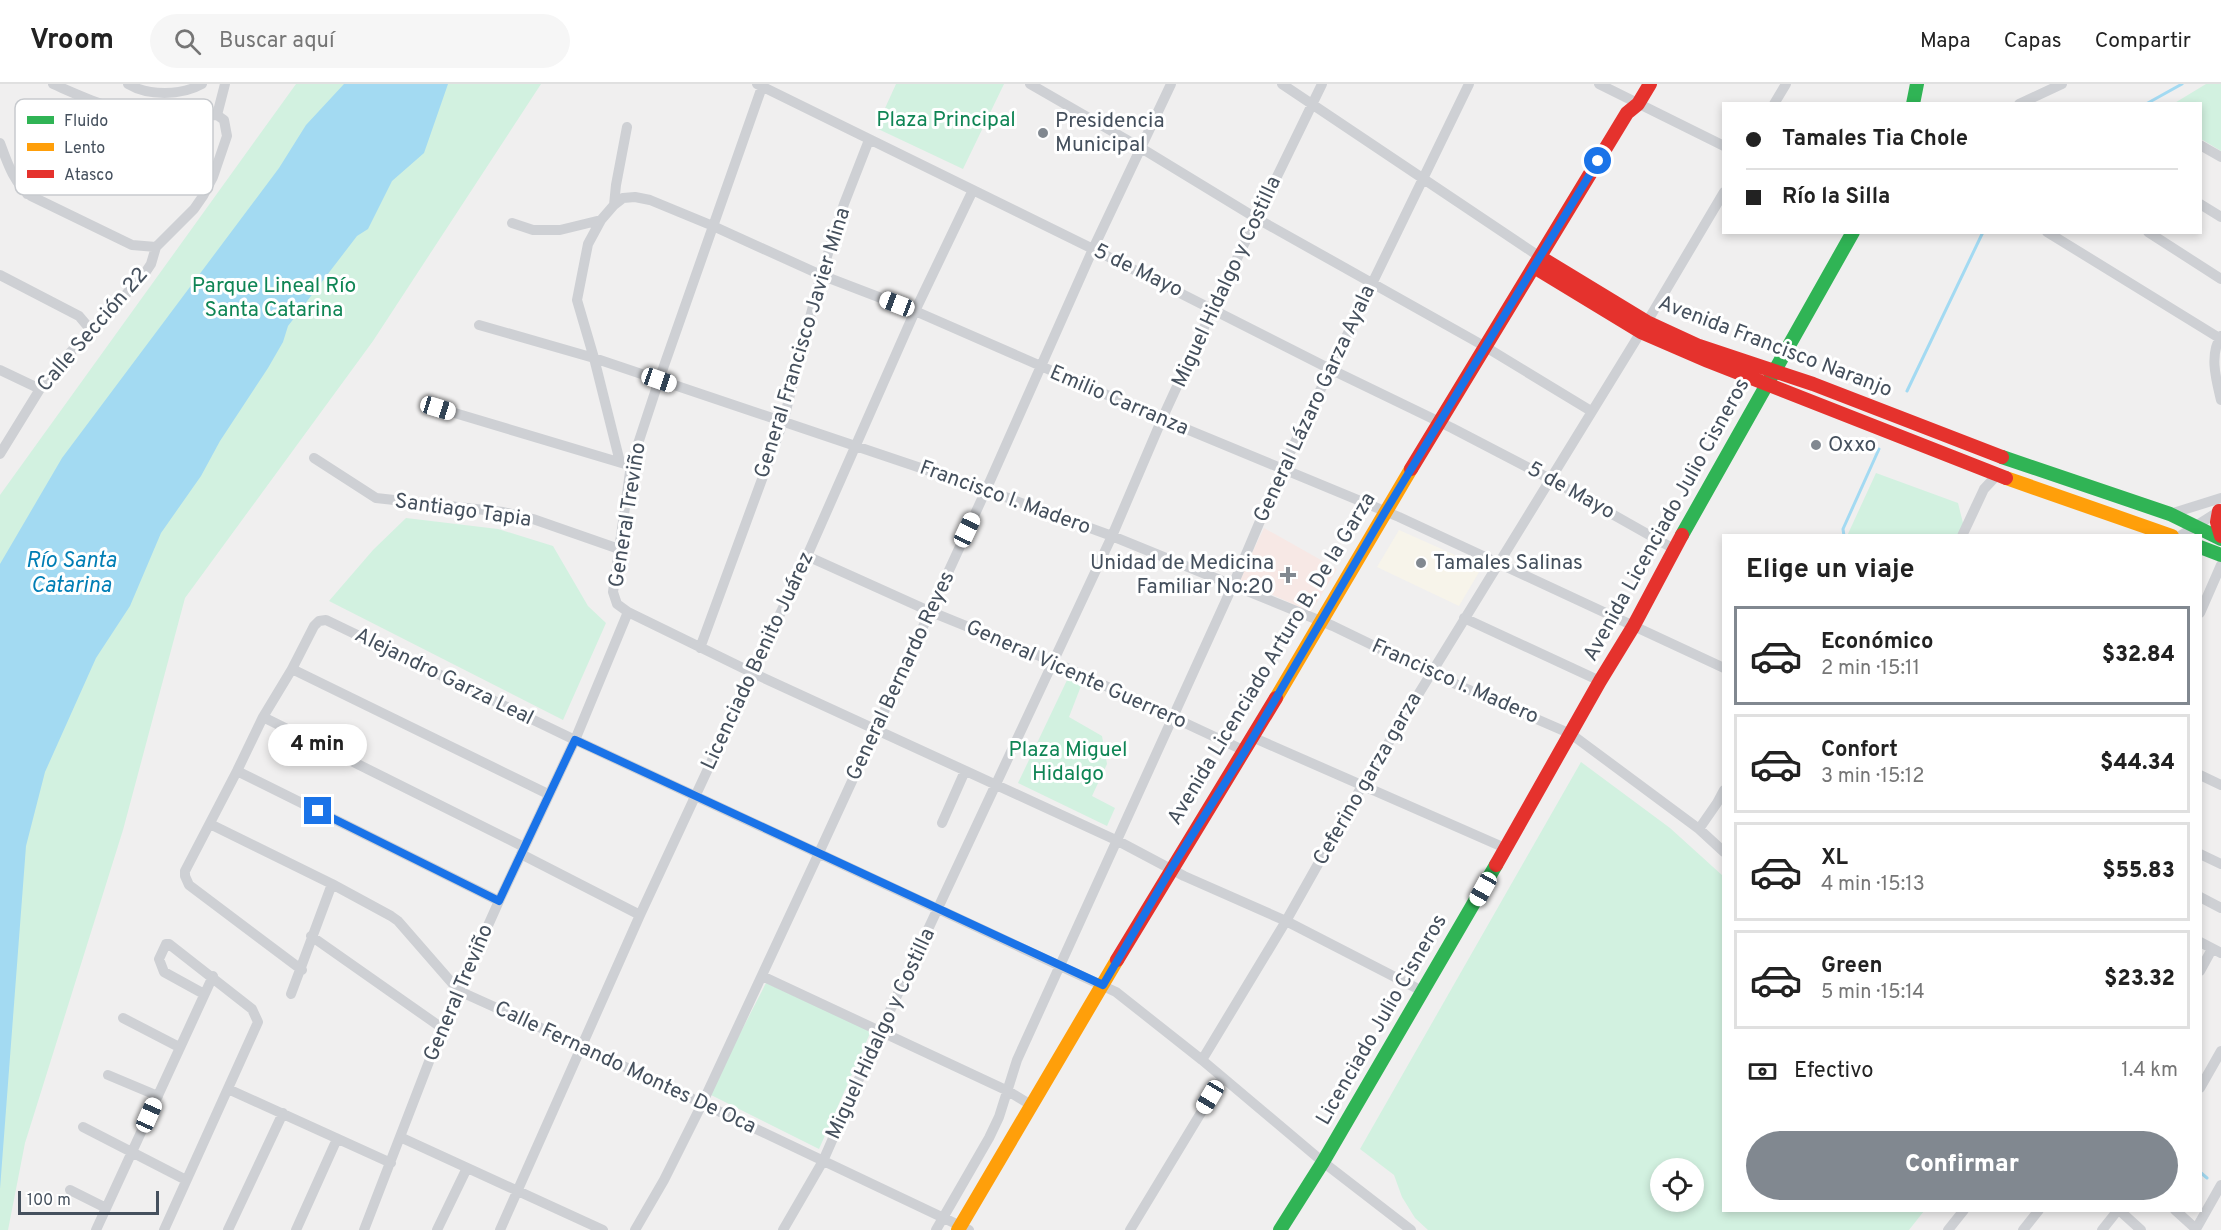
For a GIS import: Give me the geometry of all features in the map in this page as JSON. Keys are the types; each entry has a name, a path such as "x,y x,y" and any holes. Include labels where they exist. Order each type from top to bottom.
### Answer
{"main road":[{"name":"Avenida Licenciado Arturo B. De la Garza","path":"1631,105 1638,84"},
{"name":"Avenida Licenciado Arturo B. De la Garza","path":"963,1229 1031,1105 1171,869 1245,751 1484,346 1631,105 1650,84"},
{"path":"1913,102 1917,84"},
{"name":"Avenida Licenciado Julio Cisneros","path":"1571,734 1852,234"},
{"name":"Avenida Francisco Naranjo","path":"1537,262 1644,327 1734,371 1997,476 2166,534"},
{"name":"Avenida Francisco Naranjo","path":"1644,327 1813,384 2006,458 2170,514 2221,537"},
{"path":"1792,340 1790,353 1794,366 1802,377 1813,384"},
{"path":"1734,371 1750,390 1753,409"},
{"path":"1824,408 1853,408 1861,402 1864,410 1887,431"},
{"path":"1997,476 2006,458"},
{"path":"2220,506 2217,522 2221,537"},
{"path":"2202,548 2221,555"},
{"name":"Licenciado Julio Cisneros","path":"1280,1230 1424,993 1571,734"}],"street":[{"path":"53,84 88,99"},
{"path":"128,84 150,92 163,92 182,91 202,84"},
{"path":"213,116 217,116 225,84"},
{"path":"1030,84 1142,148 1256,218 1484,346 1591,411"},
{"name":"General Bernardo Reyes","path":"635,1230 664,1180 702,1104 762,976 1171,84"},
{"name":"Avenida Francisco Naranjo","path":"1282,84 1423,179 1537,262"},
{"name":"Miguel Hidalgo y Costilla","path":"783,1230 823,1161 873,1047 1112,536 1213,308 1322,84"},
{"name":"General Lázaro Garza Ayala","path":"936,1230 989,1138 1008,1091 1017,1060 1233,585 1282,469 1469,84"},
{"path":"1599,84 1631,105 1722,145"},
{"path":"1775,102 1786,84"},
{"path":"2023,102 2062,84"},
{"name":"5 de Mayo","path":"761,85 1213,308 1550,479 1674,549"},
{"name":"General Treviño","path":"364,1230 442,1028 548,794 575,740 628,612 617,604 613,592 631,465 761,85"},
{"name":"Calle Sección 22","path":"213,177 227,136 224,120 217,116"},
{"path":"620,462 577,300 588,244 614,205 627,127"},
{"name":"General Francisco Javier Mina","path":"700,648 783,422 821,275 844,204 869,140"},
{"path":"0,143 15,177"},
{"path":"2202,146 2221,157"},
{"name":"Licenciado Benito Juárez","path":"500,1230 580,1046 807,556 915,311 973,190"},
{"path":"29,195 132,245 156,247"},
{"name":"Calle Sección 22","path":"0,454 40,389 90,329 112,312 141,279 151,264 156,247 194,209 202,195"},
{"name":"Ceferino garza garza","path":"1202,1060 1286,921 1362,786 1644,327 1722,195"},
{"name":"Emilio Carranza","path":"614,205 623,198 635,197 650,200 713,226 821,275 915,311 1162,419 1385,512 1722,667"},
{"path":"2202,205 2221,217"},
{"path":"512,223 533,230 547,231 602,220"},
{"path":"2050,234 2220,338 2214,360 2221,400"},
{"path":"2151,234 2221,279"},
{"path":"0,275 79,316 90,329"},
{"name":"Francisco I. Madero","path":"479,325 594,358 986,490 1112,536 1320,621 1430,673 1571,734 1699,829 1722,850"},
{"path":"0,370 40,389"},
{"path":"438,408 631,465"},
{"name":"Santiago Tapia","path":"314,458 360,490 376,498 503,512 543,522 620,549"},
{"path":"1963,534 1983,489 1997,476"},
{"path":"2170,514 2220,506"},
{"path":"2183,534 2220,506"},
{"name":"General Vicente Guerrero","path":"807,556 930,611 1052,661 1245,751"},
{"path":"2202,608 2221,565"},
{"path":"628,612 753,673 1286,921 1424,993"},
{"path":"1464,618 1600,681"},
{"name":"Alejandro Garza Leal","path":"292,669 314,626 319,621 326,620 575,740"},
{"path":"302,970 189,885 185,871 263,717 292,669 548,794"},
{"path":"263,717 523,850 640,915"},
{"path":"1252,736 1506,848"},
{"path":"575,740 1116,992 1202,1060 1323,1162 1411,1230"},
{"path":"237,771 499,901"},
{"path":"942,823 965,771"},
{"path":"2202,776 2221,785"},
{"path":"1699,829 1722,794"},
{"name":"Calle Fernando Montes De Oca","path":"210,824 332,884 398,921 459,991 944,1217 963,1229"},
{"path":"2202,855 2221,864"},
{"path":"291,994 302,970 311,936 332,884"},
{"path":"2202,898 2221,908"},
{"path":"311,936 442,1028"},
{"path":"2202,943 2217,951 2202,969"},
{"path":"164,1230 258,1022 252,1009 213,976 169,944 164,945 159,959 164,972 204,994"},
{"path":"96,1230 213,976"},
{"path":"762,976 882,1030 1008,1091 1031,1105"},
{"path":"123,1018 179,1047"},
{"path":"2202,1084 2221,1051"},
{"path":"108,1075 158,1096"},
{"path":"1130,1230 1222,1078"},
{"path":"228,1089 391,1163"},
{"path":"228,1230 283,1113"},
{"path":"83,1127 186,1180"},
{"path":"400,1137 603,1230"},
{"path":"296,1230 337,1139"},
{"path":"437,1230 467,1168"},
{"path":"2177,1212 2196,1229 2203,1227 2221,1185"},
{"path":"70,1190 106,1208"},
{"path":"1948,1230 1962,1212"},
{"path":"2023,1230 2037,1212"},
{"path":"2102,1230 2116,1212"},
{"path":"2120,1212 2141,1230"}],"shaded area":[{"name":"Unidad de Medicina Familiar No:20","path":"1264,528 1337,569 1311,612 1239,580"},
{"path":"1399,530 1482,567 1459,606 1377,567"}],"green space":[{"name":"Parque Lineal Río Santa Catarina","path":"296,84 541,84 373,341 185,598 123,830 25,1143 8,1230 0,1230 0,495"},
{"name":"Plaza Principal","path":"896,84 1004,84 963,169 876,128"},
{"path":"2206,84 2221,84 2221,151 2202,140 2202,102 2176,102"},
{"path":"1876,473 1958,503 1966,534 1848,534"},
{"path":"406,518 498,529 553,546 588,606 606,623 563,720 329,601 373,550"},
{"name":"Plaza Miguel Hidalgo","path":"1068,678 1081,686 1069,717 1102,736 1107,764 1092,796 1115,808 1107,826 1018,783"},
{"path":"1581,762 1670,828 1722,875 1722,1212 1923,1212 1909,1230 1428,1230 1415,1218 1402,1197 1394,1175 1360,1149"},
{"path":"766,983 871,1031 819,1149 709,1094"}],"water":[{"name":"Río Santa Catarina","path":"344,84 448,84 424,153 392,181 368,229 357,236 288,326 283,342 268,368 220,441 201,476 161,533 130,606 96,658 45,772 26,846 0,1189 0,564 62,458 279,168 306,125"}],"waterway":[{"path":"2150,102 2182,84"},
{"path":"1907,391 1982,234"},
{"path":"1844,534 1843,529 1879,449"},
{"path":"2202,1174 2207,1178"}],"traffic: fast":[{"path":"1913,102 1917,84"},
{"path":"1682,535 1852,234"},
{"path":"2002,457 2170,514 2221,539"},
{"path":"2202,548 2221,555"},
{"path":"1280,1230 1323,1162 1496,865"}],"traffic: slow":[{"path":"1276,698 1411,469"},
{"path":"2006,478 2166,534"},
{"path":"958,1230 1117,960"}],"traffic: jam":[{"path":"1411,469 1627,113 1638,104 1650,84"},
{"path":"1540,257 1647,322 1699,346 1813,384 2002,457"},
{"path":"1534,267 1641,332 1708,361 2006,478"},
{"path":"2219,511 2217,522 2221,536"},
{"path":"1496,865 1633,627 1682,535"},
{"path":"1117,960 1276,698"}],"place":[{"name":"Presidencia Municipal","path":"1043,133"},
{"name":"Oxxo","path":"1816,445"},
{"name":"Tamales Salinas","path":"1421,563"},
{"name":"Unidad de Medicina Familiar No:20","path":"1288,575"}],"route":[{"path":"318,811 499,901 575,740 818,855 1103,985 1171,869 1245,751 1484,346 1598,161"}]}
